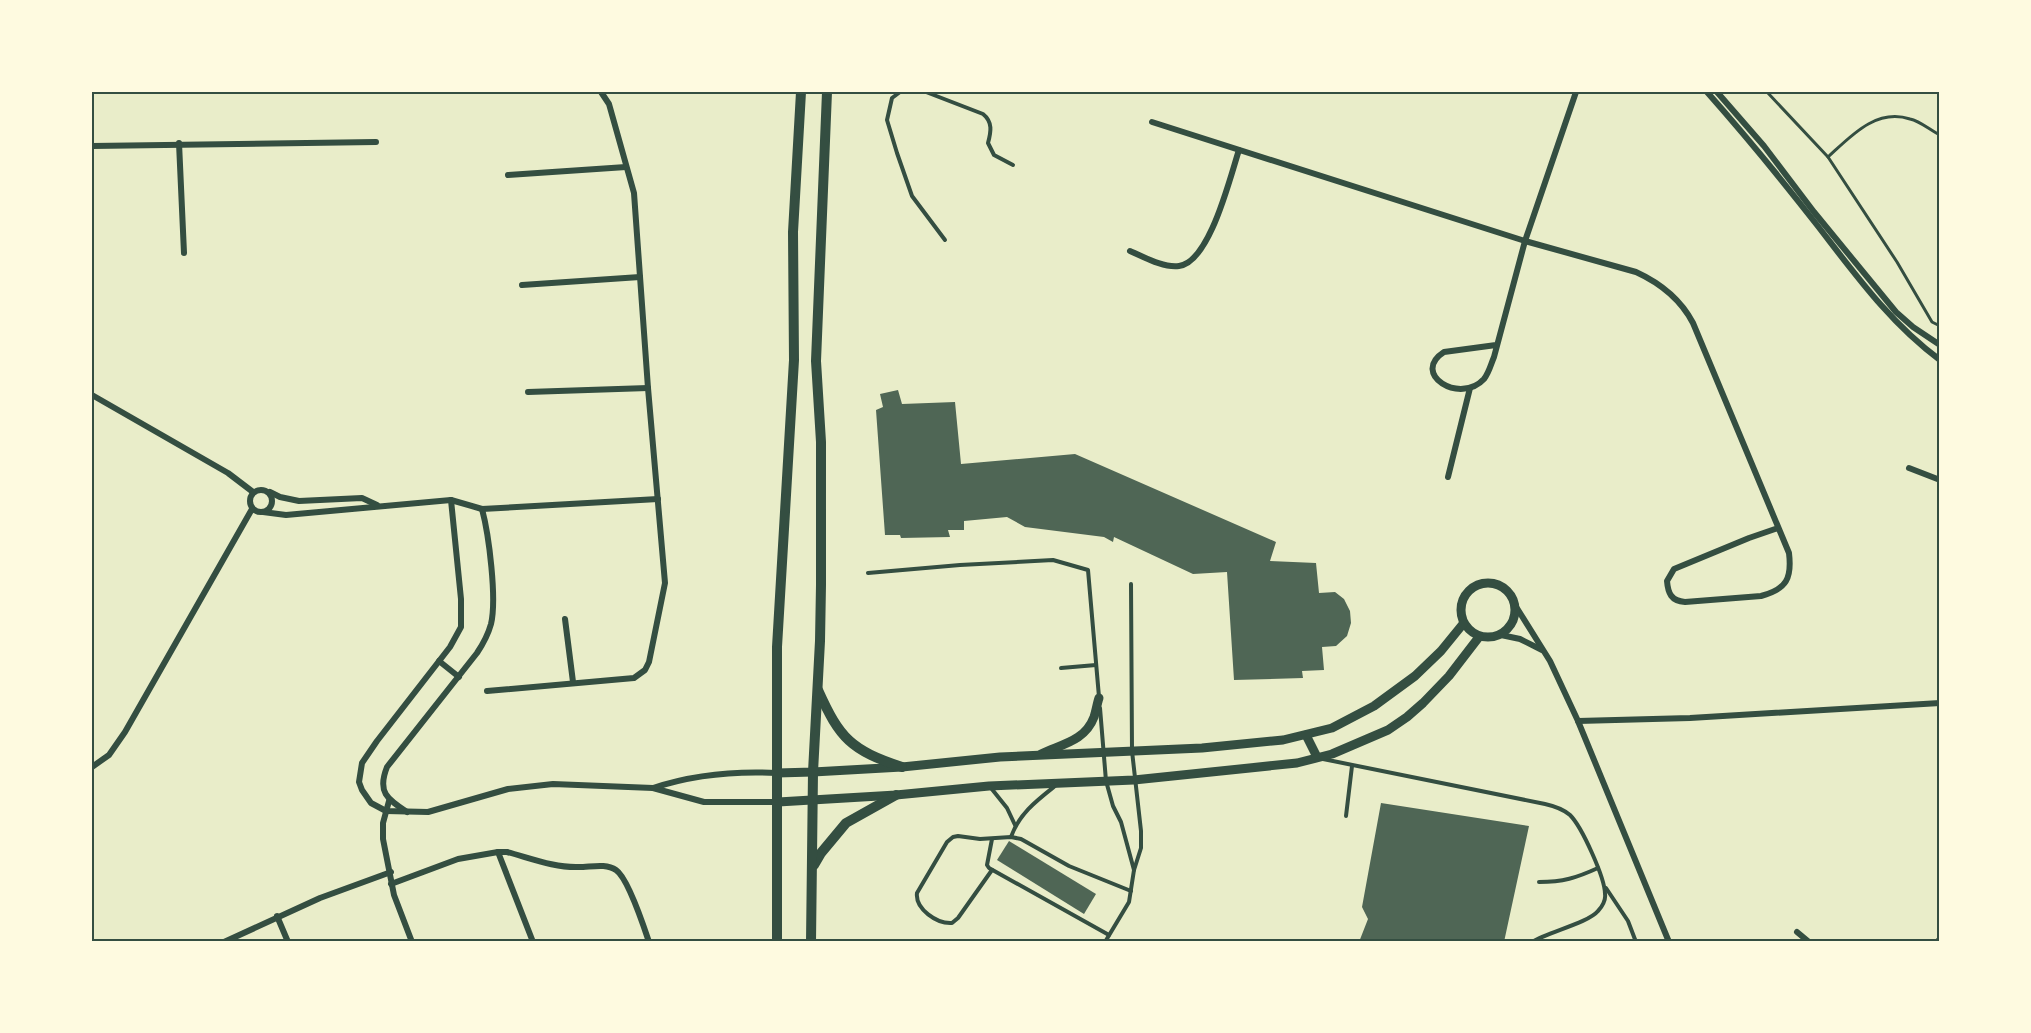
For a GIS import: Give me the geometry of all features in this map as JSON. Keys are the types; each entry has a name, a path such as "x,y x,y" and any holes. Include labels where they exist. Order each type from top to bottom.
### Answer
{"main road":[{"path":"777,942 777,647 794,360 793,232 801,92"},
{"path":"811,942 813,772 820,641 821,442 816,361 827,92"},
{"path":"817,687 829,715 843,736 867,755 902,767"},
{"path":"813,868 821,853 846,823 896,795"}],"street":[{"path":"487,691 634,678 645,670 649,662 665,592 634,193 609,104 601,92"},
{"path":"1496,345 1444,352 1434,363 1434,374 1437,380 1444,386 1455,389 1470,388 1488,373 1496,345 1525,242 1576,92"},
{"path":"1707,92 1896,312 1913,327 1940,345"},
{"path":"1717,92 1764,146 1884,310 1918,344 1940,360"},
{"path":"1152,122 1525,242 1636,272 1657,283 1689,315 1789,553 1791,571 1781,588 1761,596 1678,602 1670,596 1667,580 1674,569 1778,528"},
{"path":"92,146 376,142"},
{"path":"179,143 184,254"},
{"path":"1130,251 1173,266 1180,266 1193,259 1209,237 1216,221 1239,150"},
{"path":"508,175 627,167"},
{"path":"522,285 640,277"},
{"path":"528,392 648,388"},
{"path":"1448,477 1470,388"},
{"path":"92,394 228,473 253,492"},
{"path":"1909,468 1940,480"},
{"path":"253,492 258,490 270,492 280,497 299,501 362,498 377,506"},
{"path":"253,492 249,504 252,509 257,512 286,515 451,500 482,509 658,499"},
{"path":"263,512 269,510 272,504 270,492"},
{"path":"451,500 456,532 462,617 458,636 377,741 363,763 359,782 362,790 371,803 386,811 428,812 523,786 553,784 652,788 704,802 778,802 896,795 989,786 1134,780 1297,763 1332,754 1388,730 1407,717 1449,676 1479,637"},
{"path":"92,767 109,755 125,732 252,509"},
{"path":"407,812 390,801 383,790 385,773 391,760 459,677 486,639 493,614 487,526 482,509"},
{"path":"1515,605 1513,621 1501,634 1492,638 1479,637 1471,632 1463,624 1460,615 1460,605 1465,594 1481,584 1496,584 1511,596 1550,661 1578,722 1669,942"},
{"path":"565,619 573,682"},
{"path":"652,788 688,779 760,772 813,772 902,767 1000,757 1104,754 1246,745 1306,735 1332,728 1395,692 1441,651 1463,624"},
{"path":"1501,634 1520,639 1543,650"},
{"path":"439,661 459,677"},
{"path":"1036,756 1079,738 1086,732 1094,717 1099,698"},
{"path":"1578,722 1690,718 1940,703"},
{"path":"1306,735 1317,757"},
{"path":"390,801 382,831 392,884 412,942"},
{"path":"392,884 458,860 498,852 507,852 568,867 603,866 618,871 623,877 649,942"},
{"path":"498,852 533,942"},
{"path":"224,942 278,916 391,872"},
{"path":"278,916 288,942"},
{"path":"1797,932 1809,942"}],"lane":[{"path":"900,92 892,98 888,120 897,153 912,196 945,240"},
{"path":"926,92 983,114 989,119 992,131 988,143 994,155 1013,165"},
{"path":"868,573 1053,560 1088,570 1106,781 1113,806 1121,822 1134,870"},
{"path":"1105,942 1125,909 1141,848 1132,751 1131,584"},
{"path":"1061,668 1096,665"},
{"path":"1317,757 1556,807 1568,814 1582,830 1604,885 1628,921 1636,942"},
{"path":"1346,816 1352,766"},
{"path":"1011,837 1023,814 1059,783"},
{"path":"989,786 1007,808 1016,825"},
{"path":"992,870 952,923 940,921 919,906 916,901 916,893 950,839 958,836 1021,839 1069,866 1131,891"},
{"path":"992,839 987,865 992,870 1109,935"},
{"path":"1539,882 1562,882 1598,868"},
{"path":"1532,942 1596,914 1605,900 1604,885"}],"path":[{"path":"1767,92 1828,157 1897,262 1932,322 1940,326"},
{"path":"1828,157 1856,130 1885,116 1910,118 1940,135"}],"building":[{"path":"898,390 902,404 955,402 961,464 1075,454 1276,542 1270,561 1316,563 1319,593 1335,592 1344,599 1350,611 1351,623 1347,636 1336,646 1322,647 1324,670 1302,671 1303,678 1234,680 1227,572 1193,574 1114,537 1113,542 1104,537 1025,527 1007,517 964,521 964,530 948,530 950,537 901,538 900,535 885,535 876,410 883,407 880,394"},
{"path":"1381,803 1529,826 1504,942 1359,942 1368,919 1362,907"},
{"path":"1009,841 1096,894 1084,914 997,860"}]}
